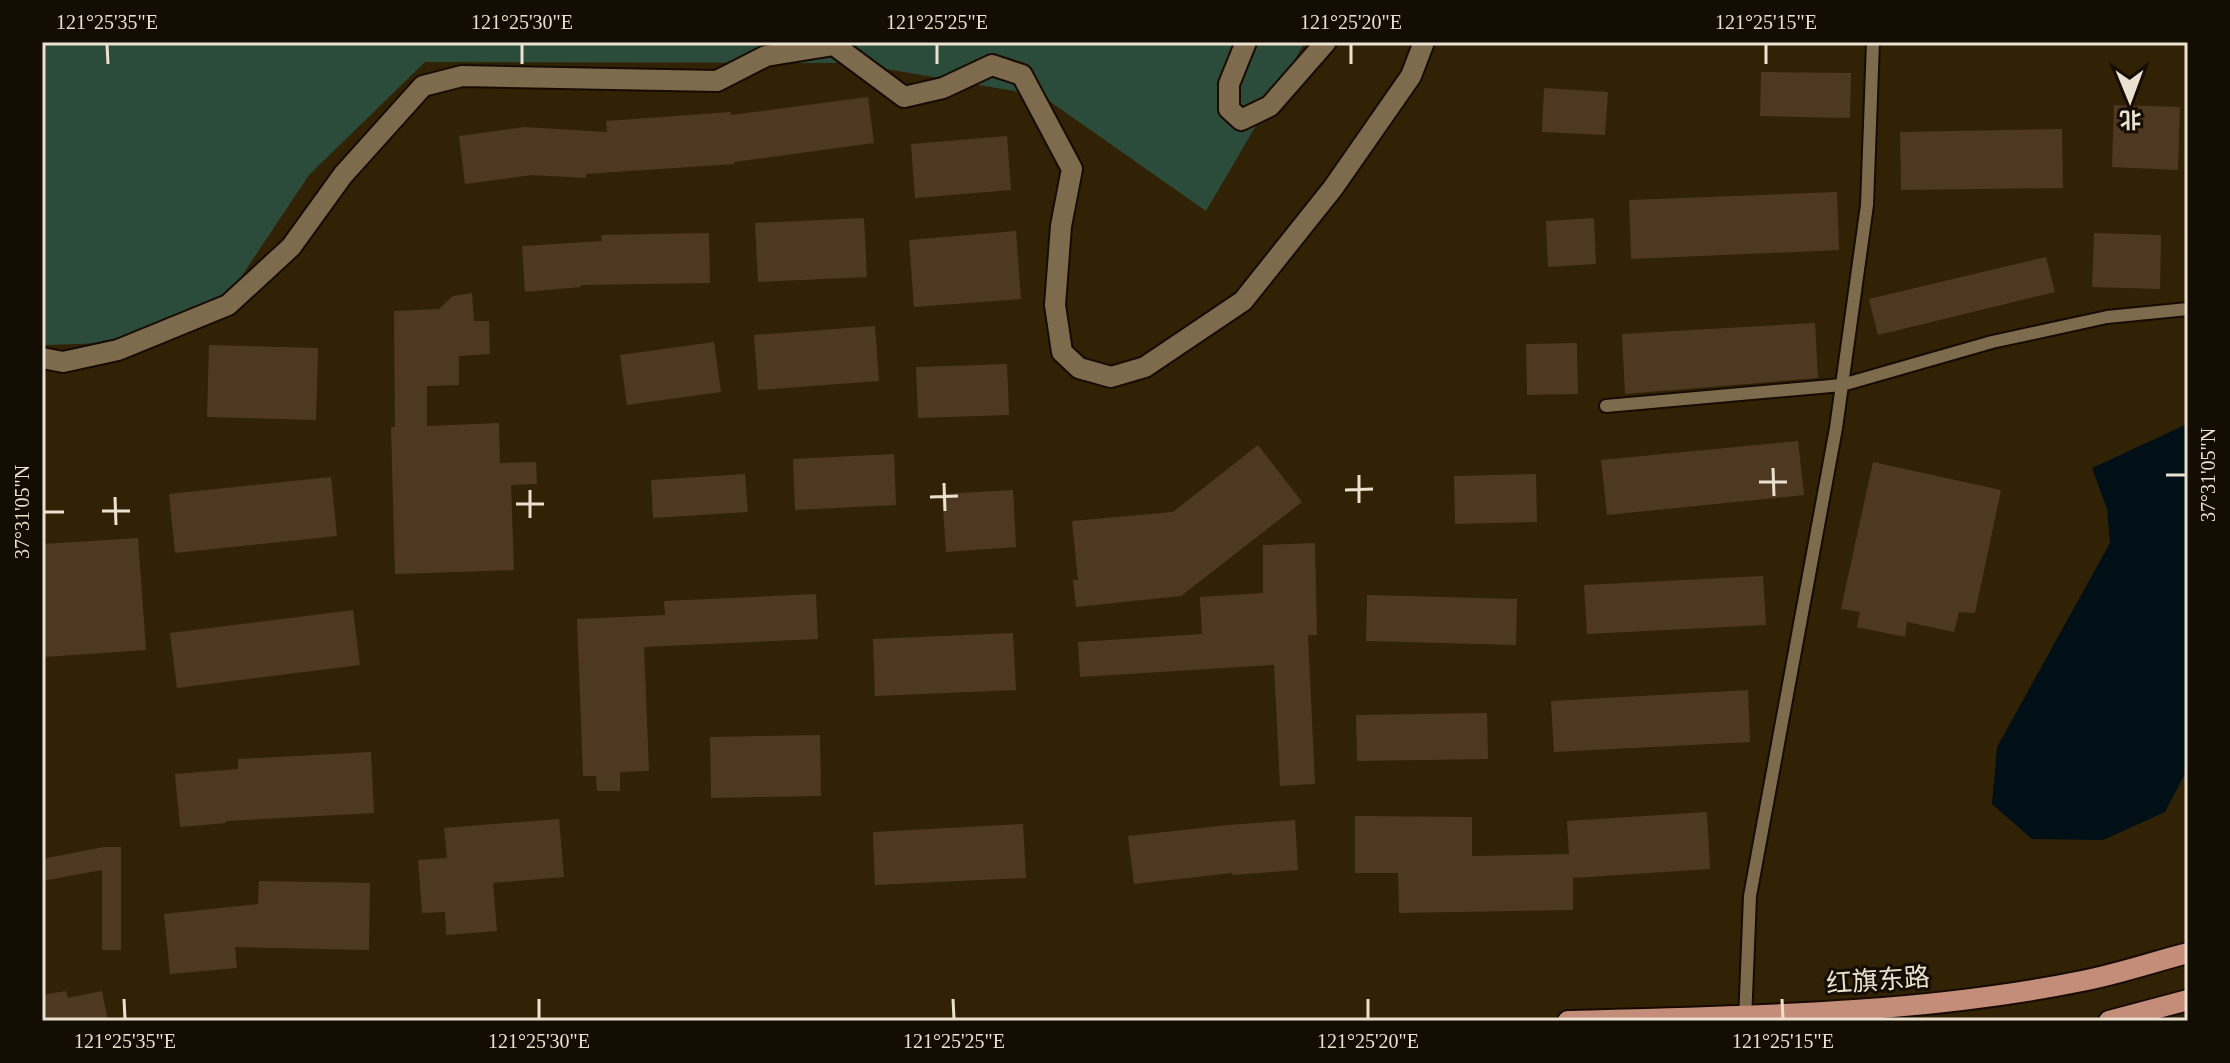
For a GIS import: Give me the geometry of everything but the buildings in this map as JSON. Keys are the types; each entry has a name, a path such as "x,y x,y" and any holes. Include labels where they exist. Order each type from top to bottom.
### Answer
{"main road":[{"name":"红旗东路","path":"1568,1021 1745,1018 1900,1006 2084,981 2188,953"},
{"path":"2109,1021 2188,1000"}],"street":[{"path":"1246,42 1229,84 1229,109 1241,120 1270,106 1326,42"},
{"path":"42,358 63,362 118,350 228,305 291,247 343,175 423,86 462,76 717,81 766,56 834,45 904,97 943,88 992,65 1022,75 1072,169 1061,226 1055,305 1062,352 1079,368 1111,377 1145,367 1243,301 1333,188 1411,76 1424,42"}],"lane":[{"path":"1745,1018 1750,896 1842,385 1867,205 1873,42"},
{"path":"1606,406 1842,385 2006,339 2107,317 2188,309"}],"green space":[{"path":"42,42 1305,42 1206,211 1042,96 852,63 425,62 309,175 229,295 108,343 44,345"}],"shaded area":[{"path":"2188,425 2188,772 2165,812 2103,840 2032,839 1992,804 1997,747 2110,543 2107,509 2092,468"}]}
